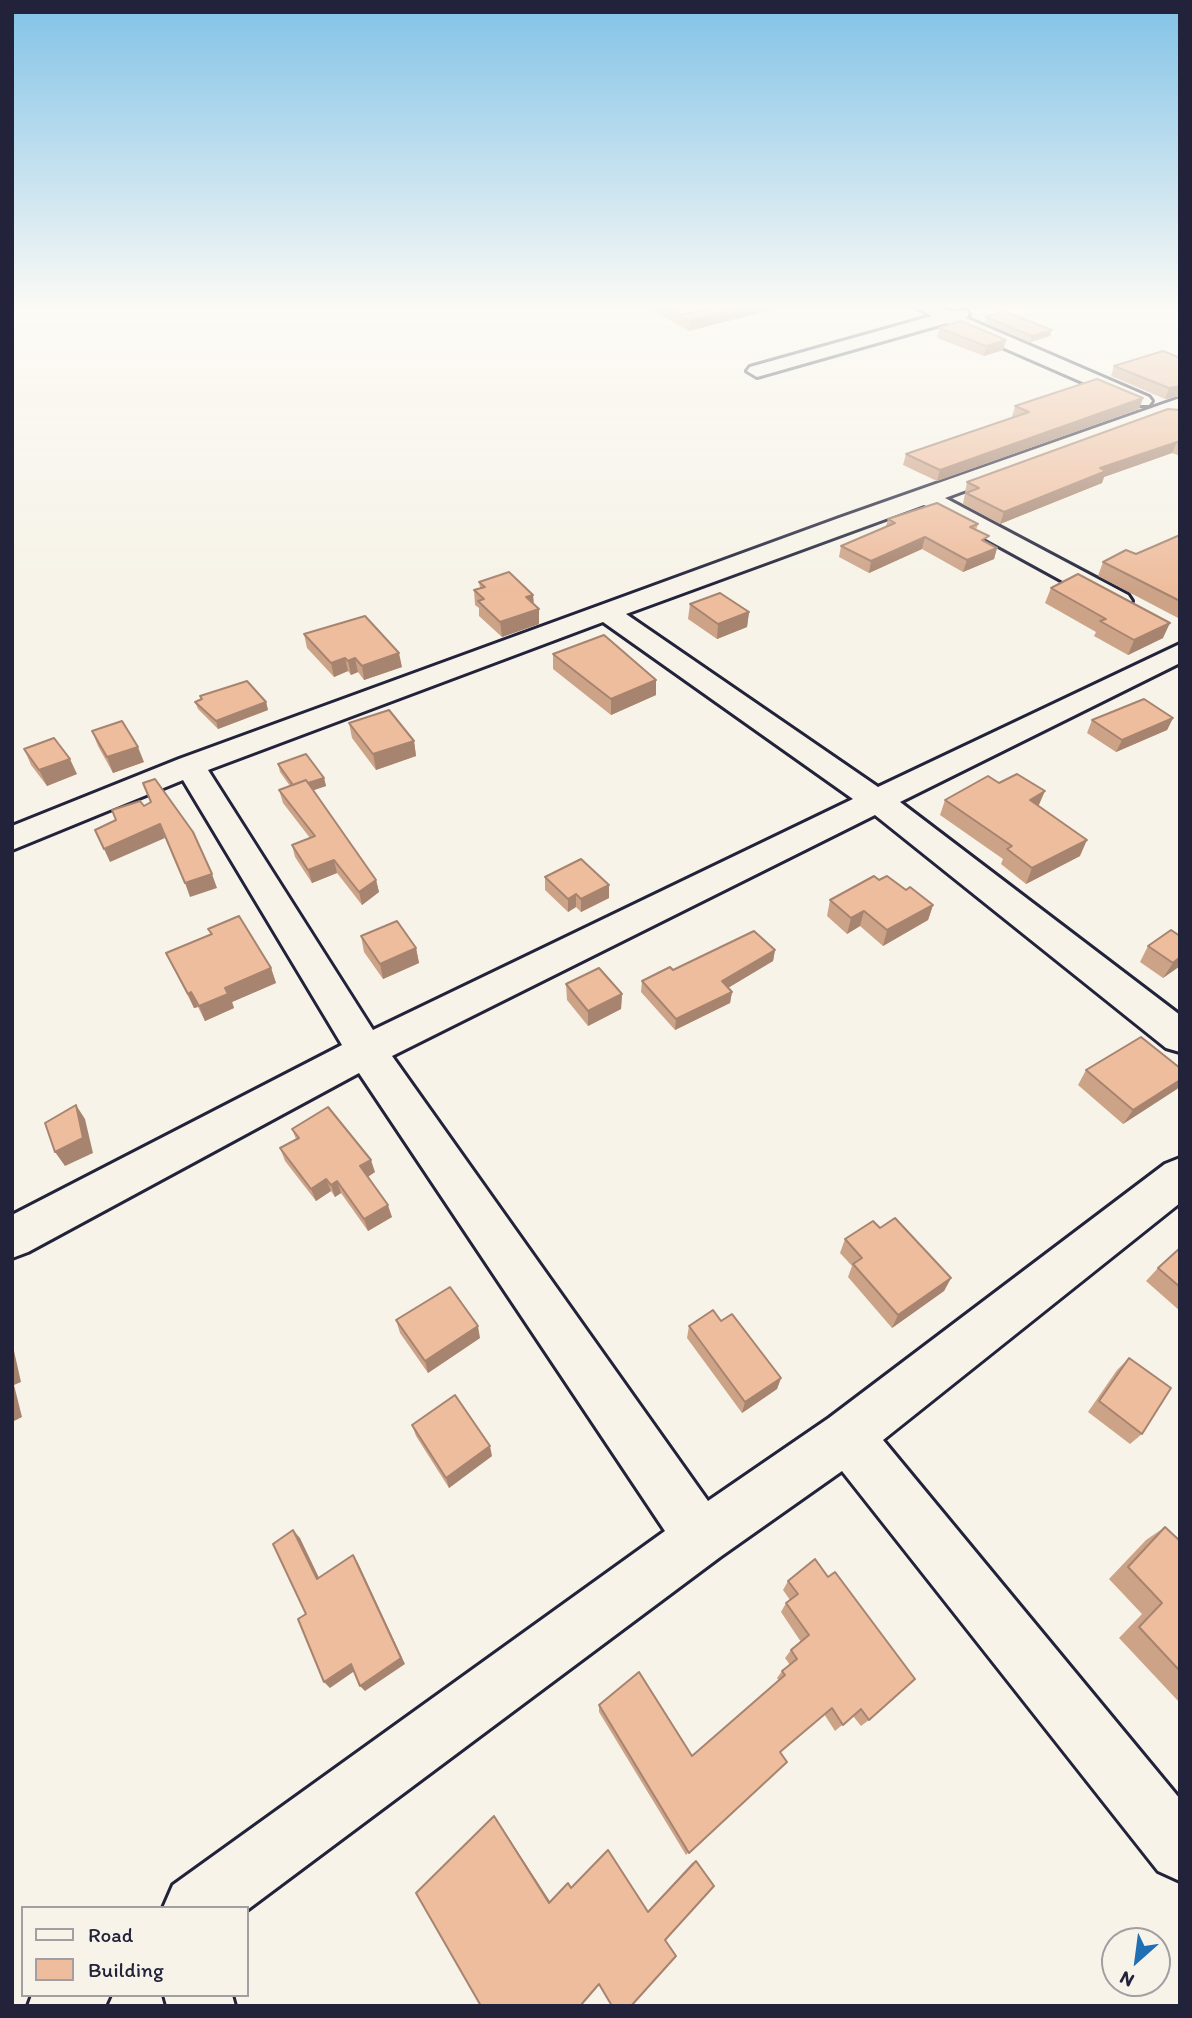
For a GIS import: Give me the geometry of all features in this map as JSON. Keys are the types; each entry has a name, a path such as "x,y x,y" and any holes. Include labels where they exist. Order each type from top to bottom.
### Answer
{"street":[{"path":"1153,401 1174,410"},
{"path":"12,839 190,766 847,523 1174,410"},
{"path":"926,497 1143,614"},
{"path":"606,612 876,800 1180,1037"},
{"path":"12,1238 366,1051 876,800 1176,637"},
{"path":"190,766 366,1051 701,1538"},
{"path":"199,1906 701,1538 847,1436 1180,1177"},
{"path":"847,1436 1180,1849"}],"building":[{"path":"1030,401 1134,401 940,470 906,454 1029,412 1015,406"},
{"path":"1168,409 1180,410 1180,443 1100,468 1106,471 1004,512 966,493 979,488 967,482"},
{"path":"937,503 978,524 970,527 989,536 982,540 997,548 967,560 925,537 871,561 841,546 895,523 888,519"},
{"path":"1180,535 1180,601 1103,562 1126,550 1136,554"},
{"path":"509,572 533,595 526,597 539,609 500,622 478,601 484,599 474,590 485,587 479,582"},
{"path":"1078,574 1170,623 1134,640 1100,621 1106,619 1051,588"},
{"path":"720,593 749,612 718,624 690,604"},
{"path":"365,616 399,653 362,666 355,658 331,663 304,634"},
{"path":"604,635 656,680 611,699 553,654"},
{"path":"247,681 266,702 216,721 195,702 202,699 200,696"},
{"path":"1144,699 1173,718 1122,740 1092,720"},
{"path":"389,710 414,741 373,754 349,723"},
{"path":"122,721 138,747 107,757 92,731"},
{"path":"54,738 70,759 39,770 24,749"},
{"path":"306,754 324,778 293,785 278,764"},
{"path":"1017,774 1045,791 1030,800 1087,840 1032,868 1007,849 1012,846 945,800 988,776 999,783"},
{"path":"155,779 193,832 212,874 185,883 160,824 104,849 95,830 116,820 112,810 140,801 144,806 151,802 143,783"},
{"path":"306,780 376,880 359,892 334,860 308,870 292,845 315,836 279,790"},
{"path":"581,859 609,885 581,899 576,894 568,899 545,877"},
{"path":"874,876 879,880 887,876 906,890 910,887 933,905 887,930 864,911 851,918 830,900"},
{"path":"239,916 271,968 225,988 228,994 199,1006 191,992 188,994 166,953 212,934 208,929"},
{"path":"397,921 416,948 380,964 361,936"},
{"path":"1171,930 1180,936 1180,957 1173,963 1148,946"},
{"path":"754,931 775,950 722,981 732,992 676,1019 642,981 670,967 673,970"},
{"path":"599,968 622,994 588,1011 566,984"},
{"path":"1141,1037 1180,1068 1180,1080 1133,1110 1086,1070"},
{"path":"76,1105 83,1138 55,1152 45,1123"},
{"path":"328,1107 371,1160 360,1166 388,1205 364,1219 337,1181 331,1185 326,1179 311,1189 280,1148 299,1138 292,1129"},
{"path":"895,1218 951,1278 898,1315 853,1264 862,1258 845,1239 873,1221 880,1228"},
{"path":"1180,1248 1180,1287 1158,1268"},
{"path":"450,1287 478,1326 425,1361 396,1320"},
{"path":"713,1310 721,1321 732,1314 781,1378 745,1402 689,1326"},
{"path":"1129,1358 1171,1388 1142,1434 1099,1401"},
{"path":"455,1395 490,1446 446,1478 412,1425"},
{"path":"1165,1527 1180,1541 1180,1671 1139,1627 1162,1603 1128,1567"},
{"path":"293,1530 317,1579 353,1555 401,1658 360,1686 351,1664 324,1682 298,1619 306,1614 273,1544"},
{"path":"815,1559 828,1577 835,1572 915,1679 869,1720 861,1709 843,1725 832,1708 780,1752 787,1762 689,1853 599,1705 639,1672 692,1756 785,1675 782,1671 797,1659 791,1650 809,1635 786,1603 798,1594 788,1581"},
{"path":"494,1816 549,1903 568,1883 571,1888 608,1850 648,1912 696,1861 714,1886 665,1940 676,1956 631,2006 612,2006 599,1984 580,2006 481,2006 416,1893"}]}
